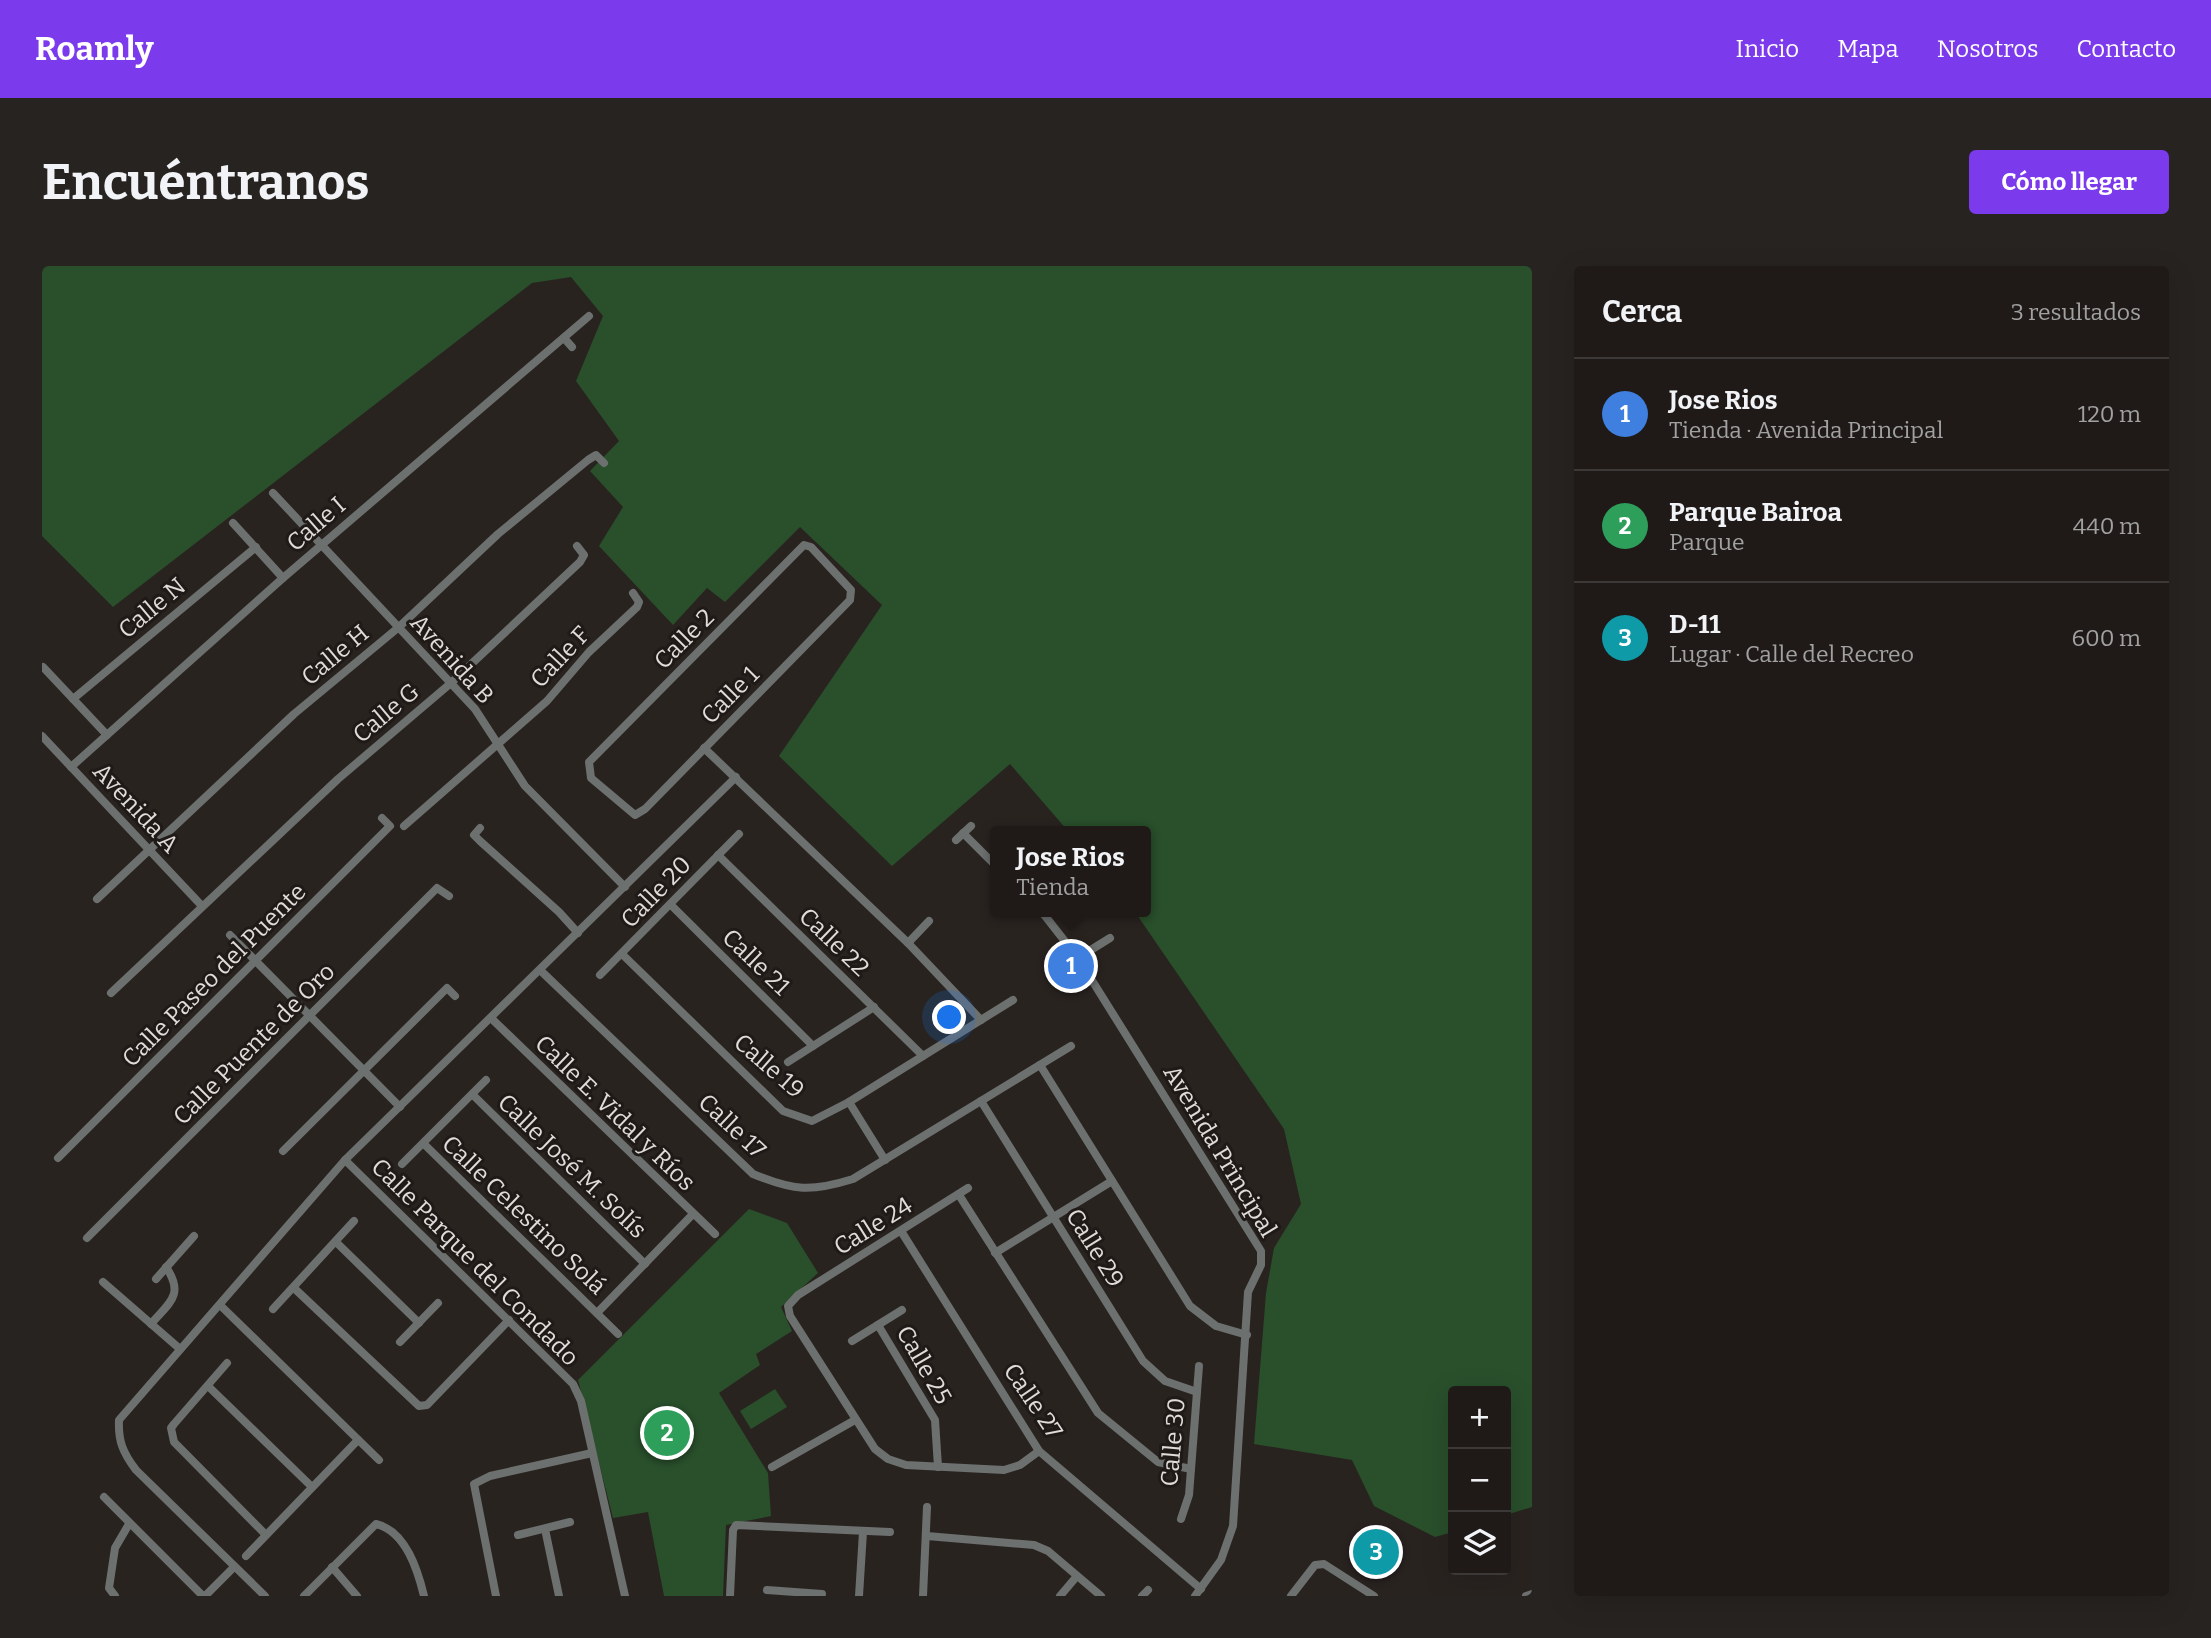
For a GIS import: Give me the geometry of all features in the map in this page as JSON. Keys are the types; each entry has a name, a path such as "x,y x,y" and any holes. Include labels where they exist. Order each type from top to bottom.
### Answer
{"street":[{"name":"Calle I","path":"71,767 322,544 589,316"},
{"path":"564,338 572,347"},
{"name":"Calle H","path":"97,900 294,714 398,627 498,534 588,460 596,455 604,463"},
{"name":"Avenida B","path":"273,493 475,709 497,746 536,799 625,887"},
{"path":"233,523 283,578"},
{"name":"Calle 2","path":"635,815 591,778 589,762 803,545 811,547 851,590 850,600"},
{"name":"Calle G","path":"111,993 338,779 451,683 580,562 584,555 577,546"},
{"name":"Calle N","path":"73,699 256,547"},
{"name":"Calle F","path":"404,826 547,701 589,652 637,607 639,602 633,593"},
{"name":"Calle 1","path":"635,815 645,809 850,600"},
{"path":"43,667 107,735"},
{"name":"Avenida A","path":"42,736 202,906"},
{"path":"704,748 908,943 981,1020"},
{"path":"265,1596 136,1470 124,1454 118,1437 119,1420 345,1160 736,777"},
{"name":"Calle Paseo del Puente","path":"58,1158 390,826 382,818"},
{"path":"971,826 960,837 990,861"},
{"path":"480,828 474,835 559,912 578,933"},
{"name":"Calle 20","path":"600,975 739,834"},
{"name":"Calle 22","path":"718,855 923,1056"},
{"name":"Calle Puente de Oro","path":"87,1238 437,888 449,896"},
{"name":"Calle 21","path":"671,905 813,1045"},
{"name":"Avenida Principal","path":"1046,917 1078,958 1261,1251 1261,1265 1248,1292 1233,1526 1221,1560 1198,1593"},
{"path":"908,943 929,921"},
{"path":"230,935 400,1107"},
{"path":"1078,958 1110,938"},
{"name":"Calle 19","path":"622,954 783,1111 812,1121 849,1102 1013,1000"},
{"name":"Calle 17","path":"540,970 753,1174 786,1188 819,1189 853,1179 1071,1046"},
{"path":"283,1151 447,988 455,996"},
{"path":"788,1062 873,1007"},
{"name":"Calle E. Vidal y Ríos","path":"491,1018 692,1215 715,1234"},
{"path":"1040,1065 1190,1306 1216,1326 1247,1335"},
{"path":"402,1164 486,1080"},
{"name":"Calle José M. Solís","path":"473,1095 645,1264"},
{"name":"Calle 29","path":"981,1101 1143,1361 1165,1381 1197,1392"},
{"path":"849,1102 885,1160"},
{"name":"Calle Celestino Solá","path":"424,1144 618,1334"},
{"name":"Calle Parque del Condado","path":"345,1160 573,1384 581,1401 625,1596"},
{"path":"995,1254 1112,1181"},
{"name":"Calle 24","path":"968,1188 798,1295 788,1306 790,1316 874,1449 888,1459 906,1465 1004,1470 1020,1465 1039,1451"},
{"path":"959,1195 1098,1413 1158,1462 1191,1469"},
{"path":"597,1313 692,1215"},
{"path":"273,1309 354,1221"},
{"name":"Calle 27","path":"901,1231 1039,1451 1198,1593"},
{"path":"156,1279 194,1236"},
{"path":"336,1242 419,1323"},
{"path":"151,1324 175,1296 176,1290 166,1267"},
{"path":"103,1282 180,1349"},
{"path":"294,1288 419,1406 427,1405 509,1320"},
{"path":"400,1342 438,1303"},
{"path":"220,1305 379,1460"},
{"path":"852,1341 902,1310"},
{"name":"Calle 25","path":"878,1325 934,1420 938,1467"},
{"path":"227,1363 171,1429 174,1442 266,1535"},
{"name":"Calle 30","path":"1181,1519 1189,1495 1199,1366"},
{"path":"208,1386 312,1487"},
{"path":"772,1467 855,1420"},
{"path":"246,1556 358,1440"},
{"path":"496,1596 474,1484 490,1476 592,1453"},
{"path":"104,1497 204,1596 234,1567"},
{"path":"923,1596 927,1507"},
{"path":"518,1535 570,1522"},
{"path":"115,1596 109,1588 116,1548 129,1524"},
{"path":"304,1596 376,1524 383,1525 405,1547 417,1568 424,1596"},
{"path":"730,1596 733,1530 736,1525 890,1532"},
{"path":"545,1529 559,1596"},
{"path":"859,1596 863,1532"},
{"path":"927,1536 1034,1545 1048,1551 1101,1596"},
{"path":"1291,1596 1315,1564 1324,1564 1374,1596"},
{"path":"332,1567 357,1596"},
{"path":"1060,1596 1077,1576"},
{"path":"767,1590 822,1594"},
{"path":"1526,1596 1532,1594"}],"green space":[{"path":"42,266 1532,266 1532,1507 1511,1513 1511,1386 1448,1386 1448,1533 1435,1537 1374,1506 1352,1460 1254,1444 1266,1293 1274,1248 1301,1204 1284,1129 1138,917 1151,917 1151,826 1064,826 1010,764 892,866 779,756 882,605 800,527 725,602 707,588 673,625 599,546 623,507 590,471 619,441 576,381 603,316 571,277 532,283 113,607 42,536"},
{"path":"749,1209 787,1223 818,1273 781,1307 792,1331 756,1354 760,1365 719,1393 768,1473 771,1516 726,1525 723,1596 664,1596 648,1512 613,1518 578,1380"},
{"path":"775,1389 787,1407 751,1429 740,1411"}],"place":[{"name":"Jose Rios","path":"1071,966"},
{"name":"Parque Bairoa","path":"667,1433"},
{"name":"D-11","path":"1376,1552"}]}
